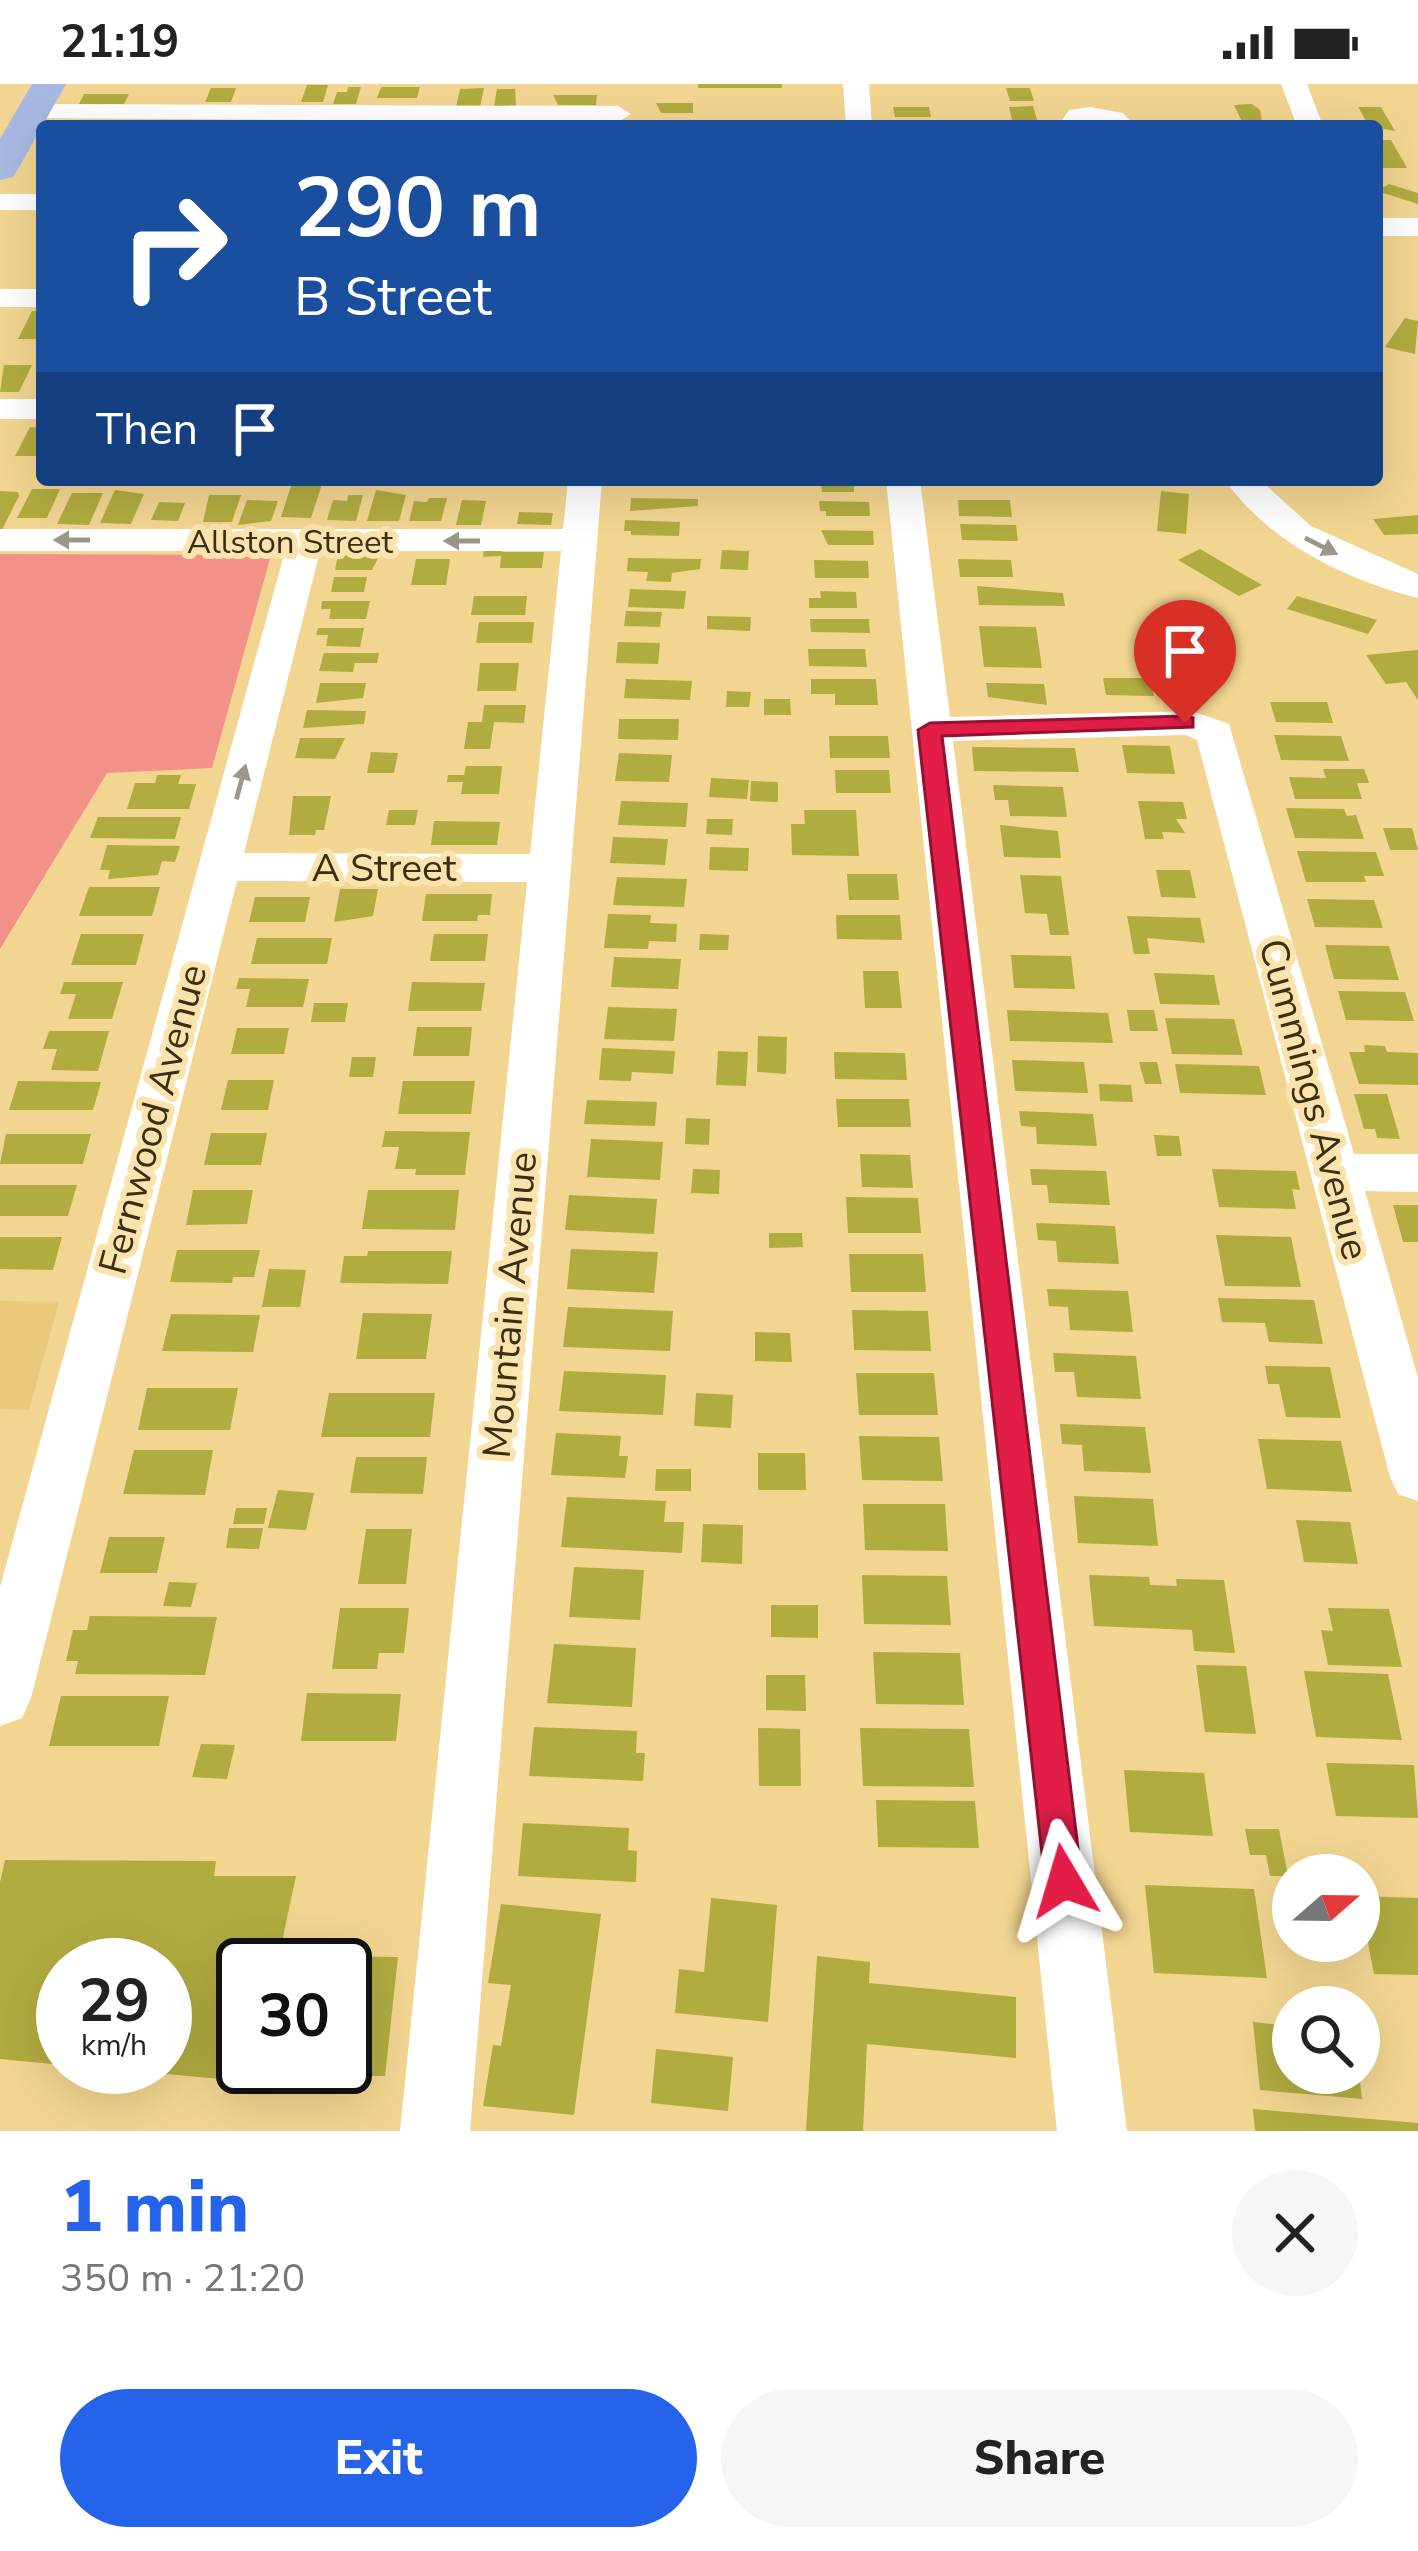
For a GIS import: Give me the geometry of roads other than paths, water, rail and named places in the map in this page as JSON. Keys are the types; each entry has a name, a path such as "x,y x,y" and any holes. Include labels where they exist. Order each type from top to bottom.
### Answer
{"main road":[{"path":"0,169 41,98"}],"street":[{"path":"41,98 618,120 621,84"},
{"path":"856,84 859,120"},
{"path":"1294,84 1308,120"},
{"path":"1075,112 1113,120"},
{"path":"0,202 36,202"},
{"path":"1383,227 1418,227"},
{"path":"0,298 36,298"},
{"path":"0,409 36,409"},
{"name":"Mountain Avenue","path":"435,2131 584,486"},
{"path":"904,486 1092,2131"},
{"path":"1246,486 1297,533 1418,587"},
{"name":"Allston Street","path":"0,540 579,540"},
{"name":"Fernwood Avenue","path":"0,1698 305,541"},
{"name":"Cummings Avenue","path":"930,730 1205,725 1216,737 1418,1477"},
{"name":"A Street","path":"219,867 548,868"},
{"path":"1335,1172 1418,1173"}]}
